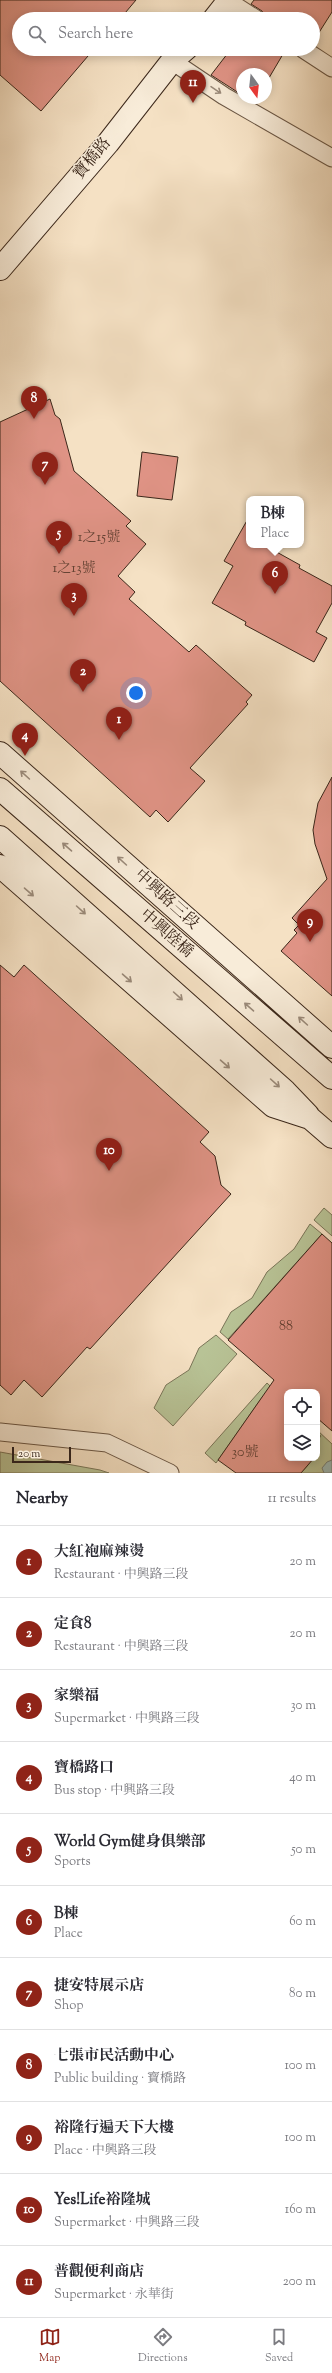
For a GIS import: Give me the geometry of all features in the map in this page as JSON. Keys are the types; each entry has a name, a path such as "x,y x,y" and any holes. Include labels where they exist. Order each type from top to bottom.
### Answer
{"street":[{"path":"219,12 228,1 245,12"},
{"name":"寶橋路","path":"0,269 108,143 178,56"},
{"path":"180,56 224,96 332,158"},
{"path":"314,56 332,68"},
{"name":"中興路三段","path":"0,753 332,1047"},
{"name":"中興陸橋","path":"0,789 332,1078"},
{"path":"0,837 284,1091 310,1118 332,1137"},
{"path":"0,866 273,1106 310,1118"},
{"path":"0,1432 107,1443 170,1473"}],"green space":[{"path":"324,1208 332,1215 332,1236 314,1220"},
{"path":"310,1224 322,1234 228,1339 220,1332 231,1312 252,1298 267,1272 294,1249"},
{"path":"216,1335 237,1354 173,1426 154,1408 166,1385 189,1370 199,1348"},
{"path":"267,1383 284,1399 284,1401 263,1396 216,1463 205,1453"},
{"path":"320,1433 332,1444 332,1473 301,1473 309,1464 309,1461 320,1461"},
{"path":"0,1452 100,1470 109,1473 0,1473"}],"water":[{"path":"332,1460 332,1473 324,1473 322,1468 327,1462"}],"building":[{"path":"0,0 136,0 126,12 12,12 12,56 88,56 41,111 0,75"},
{"path":"254,0 332,0 332,12 320,31 320,12 262,12 251,4"},
{"path":"226,56 282,56 272,73 272,68 236,68 236,91 211,75"},
{"path":"50,399 55,415 60,419 74,471 131,521 126,526 146,544 118,576 135,592 129,599 189,652 196,645 252,695 246,702 248,704 190,768 205,781 168,822 156,810 150,817 0,681 0,422"},
{"path":"142,452 178,457 172,500 137,496"},
{"path":"246,522 246,548 269,548 300,565 299,568 332,586 332,603 316,632 327,638 314,662 245,625 246,622 212,603 233,566 224,561"},
{"path":"332,777 332,996 281,951 297,933 294,930 299,925 292,918 327,879 315,844 313,830 318,803"},
{"path":"0,965 14,977 24,965 209,1132 200,1142 215,1156 221,1185 231,1194 90,1349 87,1347 42,1397 24,1380 11,1395 0,1385"},
{"path":"322,1234 332,1243 332,1431 320,1421 320,1389 284,1389 284,1461 311,1461 301,1473 236,1473 218,1460 274,1380 228,1340"}],"place":[{"name":"普觀便利商店","path":"193,103"},
{"name":"七張市民活動中心","path":"34,419"},
{"name":"捷安特展示店","path":"45,485"},
{"name":"World Gym健身俱樂部","path":"59,554"},
{"name":"B棟","path":"275,594"},
{"name":"家樂福","path":"74,616"},
{"name":"定食8","path":"83,692"},
{"name":"大紅袍麻辣燙","path":"119,740"},
{"name":"寶橋路口","path":"25,756"},
{"name":"裕隆行遍天下大樓","path":"310,942"},
{"name":"Yes!Life裕隆城","path":"109,1171"}]}
